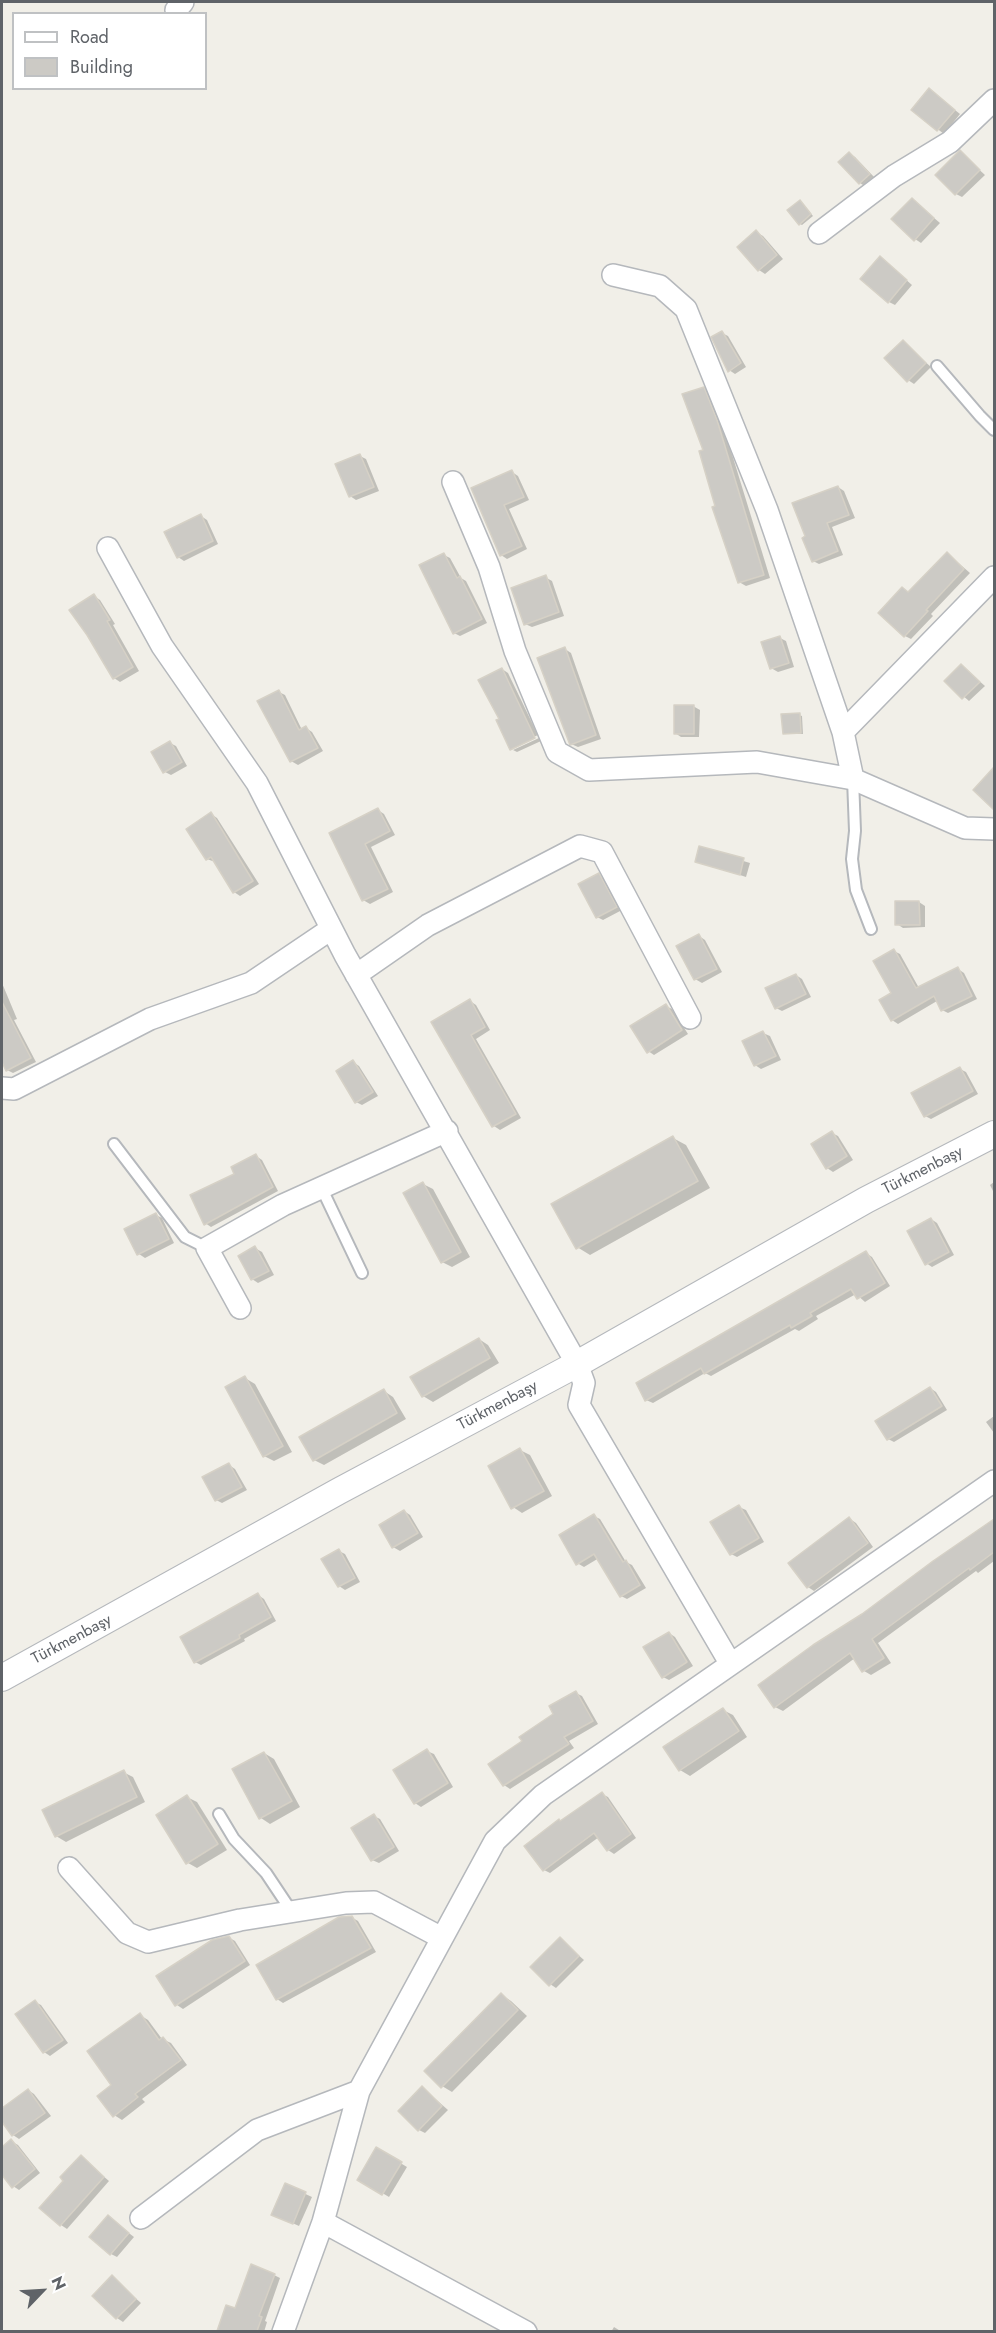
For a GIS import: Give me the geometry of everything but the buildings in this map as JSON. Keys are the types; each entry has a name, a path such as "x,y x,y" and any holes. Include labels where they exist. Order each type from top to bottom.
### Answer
{"street":[{"path":"819,233 894,176 950,142 994,100"},
{"path":"613,274 660,286 686,309 767,510 843,732 853,779"},
{"path":"453,482 489,567 516,651 557,752 589,770 757,762 853,779 965,828 994,829"},
{"path":"108,548 162,646 257,783 356,975 447,1131 577,1364 584,1383 579,1405 730,1663"},
{"path":"843,732 994,577"},
{"path":"356,975 428,925 580,846 602,852 690,1018"},
{"path":"2,1088 14,1089 150,1019 251,983 331,928"},
{"path":"240,1308 207,1248 283,1205 447,1131"},
{"name":"Türkmenbaşy","path":"2,1678 339,1491 577,1364 866,1200 994,1134"},
{"path":"283,2331 323,2222 359,2091 495,1841 543,1796 730,1663 994,1481"},
{"path":"69,1868 127,1933 148,1942 240,1920 346,1903 374,1902 442,1938"},
{"path":"141,2218 257,2130 359,2091"},
{"path":"323,2222 526,2331"}],"lane":[{"path":"937,366 994,430"},
{"path":"853,779 855,831 852,859 856,890 872,929"},
{"path":"114,1144 185,1237 207,1248"},
{"path":"322,1189 362,1273"},
{"path":"219,1814 234,1839 266,1873 292,1912"}]}
